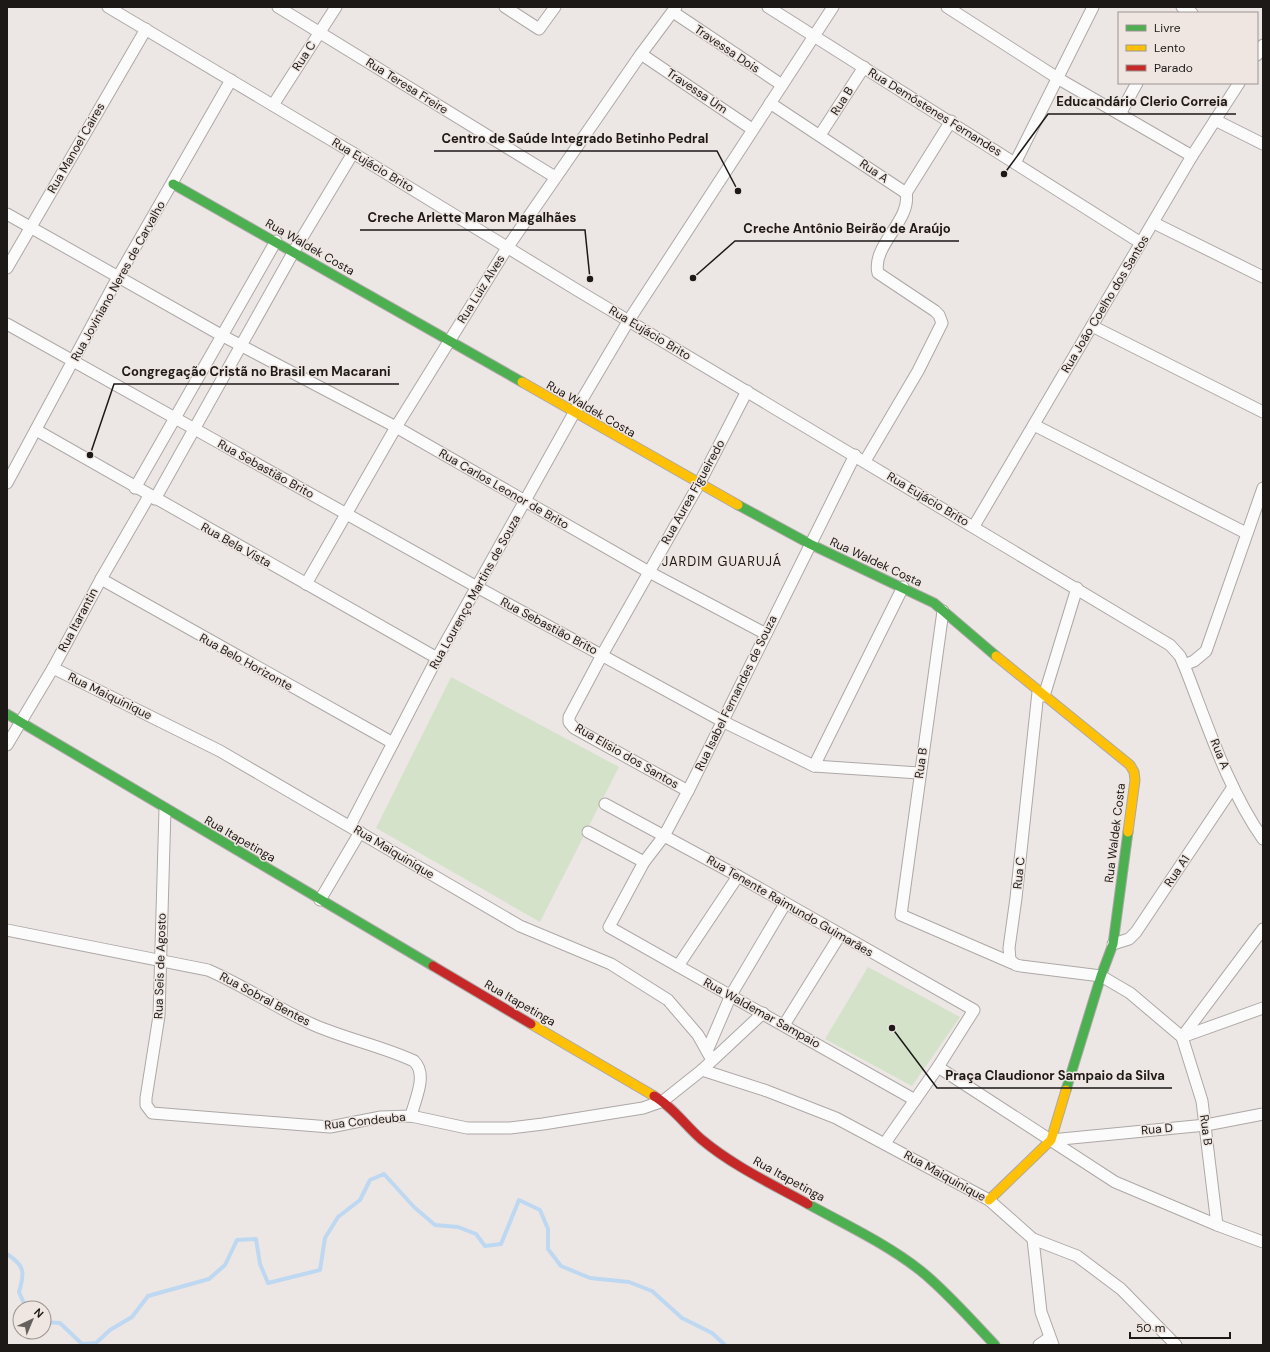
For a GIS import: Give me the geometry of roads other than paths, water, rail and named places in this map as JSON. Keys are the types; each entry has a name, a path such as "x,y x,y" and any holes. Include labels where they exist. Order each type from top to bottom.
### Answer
{"street":[{"name":"Rua Eujácio Brito","path":"108,7 353,153 507,248 1077,588 1170,645 1180,656 1184,665"},
{"name":"Rua Teresa Freire","path":"278,7 555,178"},
{"name":"Rua C","path":"273,105 336,7"},
{"path":"505,7 539,29 555,7"},
{"name":"Rua Demóstenes Fernandes","path":"768,7 1141,243"},
{"name":"Rua Lourenço Martins de Souza","path":"350,826 437,658 574,413 629,320 752,129 833,7"},
{"path":"947,7 1059,79 1192,156"},
{"path":"1015,163 1059,79 1090,8"},
{"name":"Rua Luiz Alves","path":"306,584 396,427 507,248 641,54 674,10"},
{"name":"Travessa Dois","path":"674,10 782,85"},
{"name":"Rua Manoel Caires","path":"7,268 146,29"},
{"name":"Travessa Um","path":"641,54 752,129"},
{"name":"Rua B","path":"820,135 864,67"},
{"name":"Rua Joviniano Neres de Carvalho","path":"7,483 118,277 173,184 231,80"},
{"path":"1120,114 1137,84"},
{"name":"Rua João Coelho dos Santos","path":"974,526 1154,223 1192,156 1238,84"},
{"name":"Rua A","path":"770,103 906,193"},
{"path":"1215,120 1263,144"},
{"path":"865,461 918,371 941,328 942,323 940,315 878,273 878,261 907,206 906,193 951,122"},
{"name":"Rua Itarantin","path":"7,745 53,668 101,579 195,430 294,251 353,153"},
{"name":"Rua Waldek Costa","path":"173,184 294,251 699,484 810,544 934,603 1041,694 1125,760 1134,772 1135,780 1113,944 1101,976 1051,1140 989,1200"},
{"name":"Rua Carlos Leonor de Brito","path":"7,214 241,346 396,427 649,572 766,634"},
{"path":"1154,223 1263,276"},
{"path":"135,488 276,241"},
{"name":"Rua Sebastião Brito","path":"7,324 74,360 195,430 477,587 722,721 814,766 919,773"},
{"path":"1092,326 1263,412"},
{"name":"Rua Aurea Figueiredo","path":"602,655 699,484 747,391"},
{"path":"1034,425 1246,533"},
{"name":"Rua Bela Vista","path":"36,430 135,488 437,658"},
{"name":"Rua Isabel Fernandes de Souza","path":"609,927 644,862 664,836 688,791 855,455"},
{"path":"1184,665 1194,661 1206,651 1263,488"},
{"name":"Rua Belo Horizonte","path":"101,579 393,743"},
{"path":"814,766 903,587"},
{"name":"Rua C","path":"1012,963 1009,956 1009,948 1041,694 1077,588"},
{"name":"Rua B","path":"943,611 919,773 901,916 1012,963"},
{"name":"Rua Elisio dos Santos","path":"602,655 570,717 571,725 688,791"},
{"name":"Rua A","path":"1184,665 1233,787 1252,824 1263,839"},
{"name":"Rua Maiquinique","path":"53,668 220,751 520,926 611,964 668,1000 698,1035 709,1056"},
{"name":"Rua Itapetinga","path":"7,714 165,809 663,1100 701,1139 734,1163 886,1247 921,1271 956,1304 995,1345"},
{"name":"Rua A1","path":"1113,944 1129,939 1136,932 1233,787"},
{"name":"Rua Tenente Raimundo Guimarães","path":"605,804 738,876 974,1010 938,1067"},
{"name":"Rua Seis de Agosto","path":"159,1115 152,1113 146,1105 159,1016 165,809"},
{"path":"320,900 360,832"},
{"path":"588,832 644,862"},
{"path":"678,966 738,876"},
{"path":"709,1056 731,995 785,904"},
{"name":"Rua Waldemar Sampaio","path":"609,927 915,1100"},
{"path":"1182,1037 1263,929"},
{"name":"Rua Sobral Bentes","path":"7,930 208,970 231,980 289,1014 316,1026 414,1061 421,1070 421,1077 411,1116"},
{"path":"784,1025 840,935"},
{"path":"1012,963 1021,966 1101,976 1130,993 1182,1037"},
{"path":"1182,1037 1263,1008"},
{"name":"Rua Condeuba","path":"159,1115 330,1127 382,1117 411,1116 467,1128 510,1128 643,1108 663,1100 702,1070 709,1056 763,1013"},
{"name":"Rua B","path":"1182,1037 1202,1101 1217,1225"},
{"path":"885,1143 938,1067 1115,1182 1217,1225 1263,1242"},
{"name":"Rua Maiquinique","path":"702,1070 767,1091 836,1118 989,1200 1033,1239 1077,1256 1121,1289 1176,1345"},
{"name":"Rua D","path":"1051,1140 1206,1125 1263,1114"},
{"path":"1033,1239 1041,1312 1051,1342 1039,1345"}],"waterway":[{"path":"52,1322 60,1323 82,1344 96,1343 110,1330 132,1317 148,1296 209,1279 225,1265 237,1240 256,1239 260,1264 268,1283 320,1270 325,1238 338,1217 360,1200 370,1180 384,1174 414,1207 435,1225 458,1227 476,1234 485,1246 501,1244 519,1200 540,1210 548,1229 548,1249 561,1266 590,1278 629,1282 652,1291 682,1318 712,1333 725,1345"},
{"path":"7,1254 17,1262 22,1270 23,1274 19,1292 22,1300"}],"place":[{"name":"Educandário Clerio Correia","path":"1004,174"},
{"name":"Centro de Saúde Integrado Betinho Pedral","path":"738,191"},
{"name":"Creche Antônio Beirão de Araújo","path":"693,278"},
{"name":"Creche Arlette Maron Magalhães","path":"590,279"},
{"name":"Congregação Cristã no Brasil em Macarani","path":"90,455"},
{"name":"Praça Claudionor Sampaio da Silva","path":"892,1028"}],"district":[{"name":"JARDIM GUARUJÁ","path":"722,561"}]}
